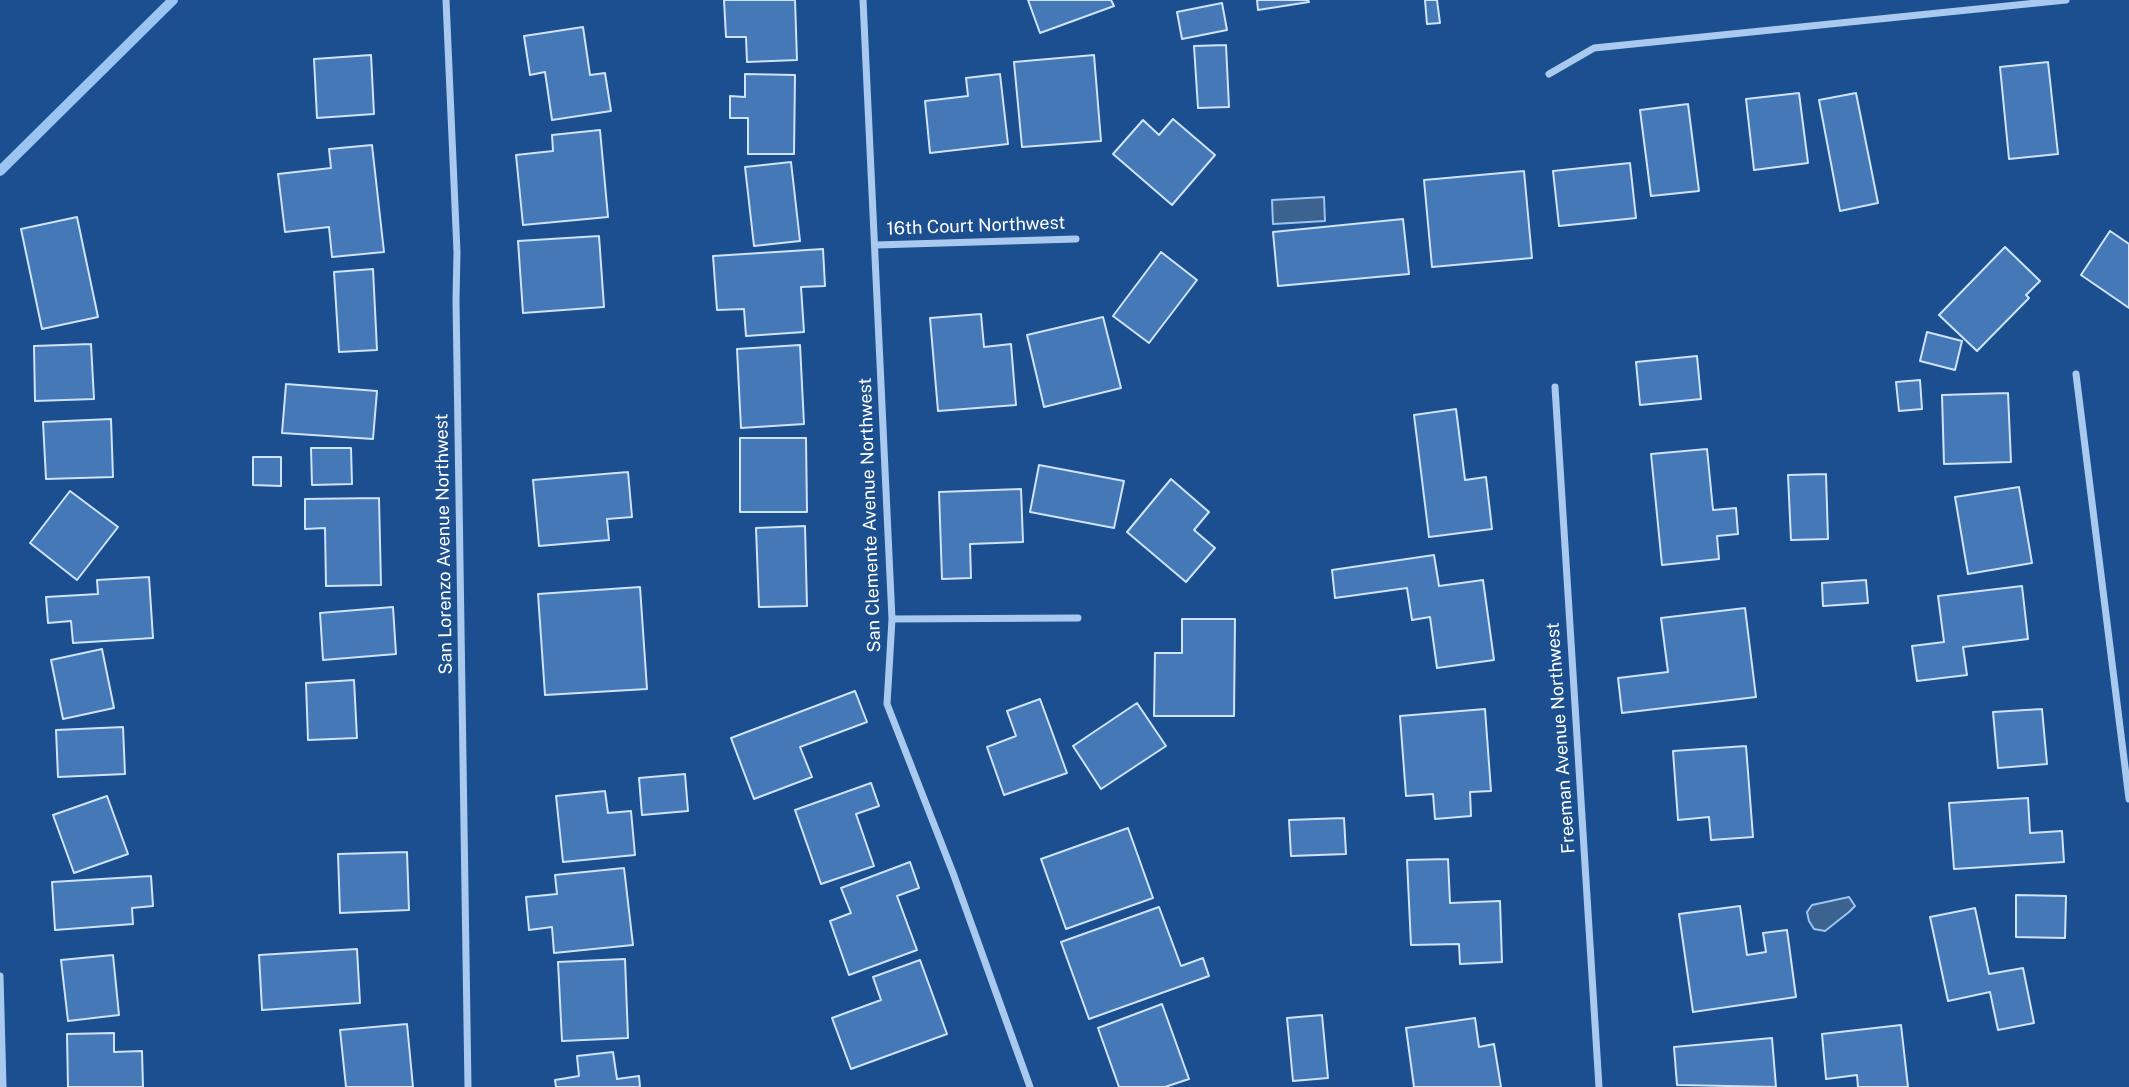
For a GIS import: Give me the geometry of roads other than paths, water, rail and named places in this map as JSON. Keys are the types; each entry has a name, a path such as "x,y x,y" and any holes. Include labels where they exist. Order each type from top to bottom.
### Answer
{"street":[{"name":"San Lorenzo Avenue Northwest","path":"446,0 457,252 468,1087"},
{"name":"San Clemente Avenue Northwest","path":"863,0 892,619 887,704 953,873 1030,1087"},
{"path":"1549,74 1594,48 2066,0"},
{"name":"16th Court Northwest","path":"876,245 1076,239"},
{"path":"2076,374 2129,799"},
{"name":"Freeman Avenue Northwest","path":"1555,387 1599,1087"},
{"path":"892,619 1078,618"},
{"path":"0,976 3,1087"}],"water":[{"path":"1324,197 1325,221 1273,224 1272,200"},
{"path":"1849,897 1855,906 1849,912 1825,931 1814,929 1807,912 1812,905"}],"waterway":[{"path":"0,171 173,0"}]}
